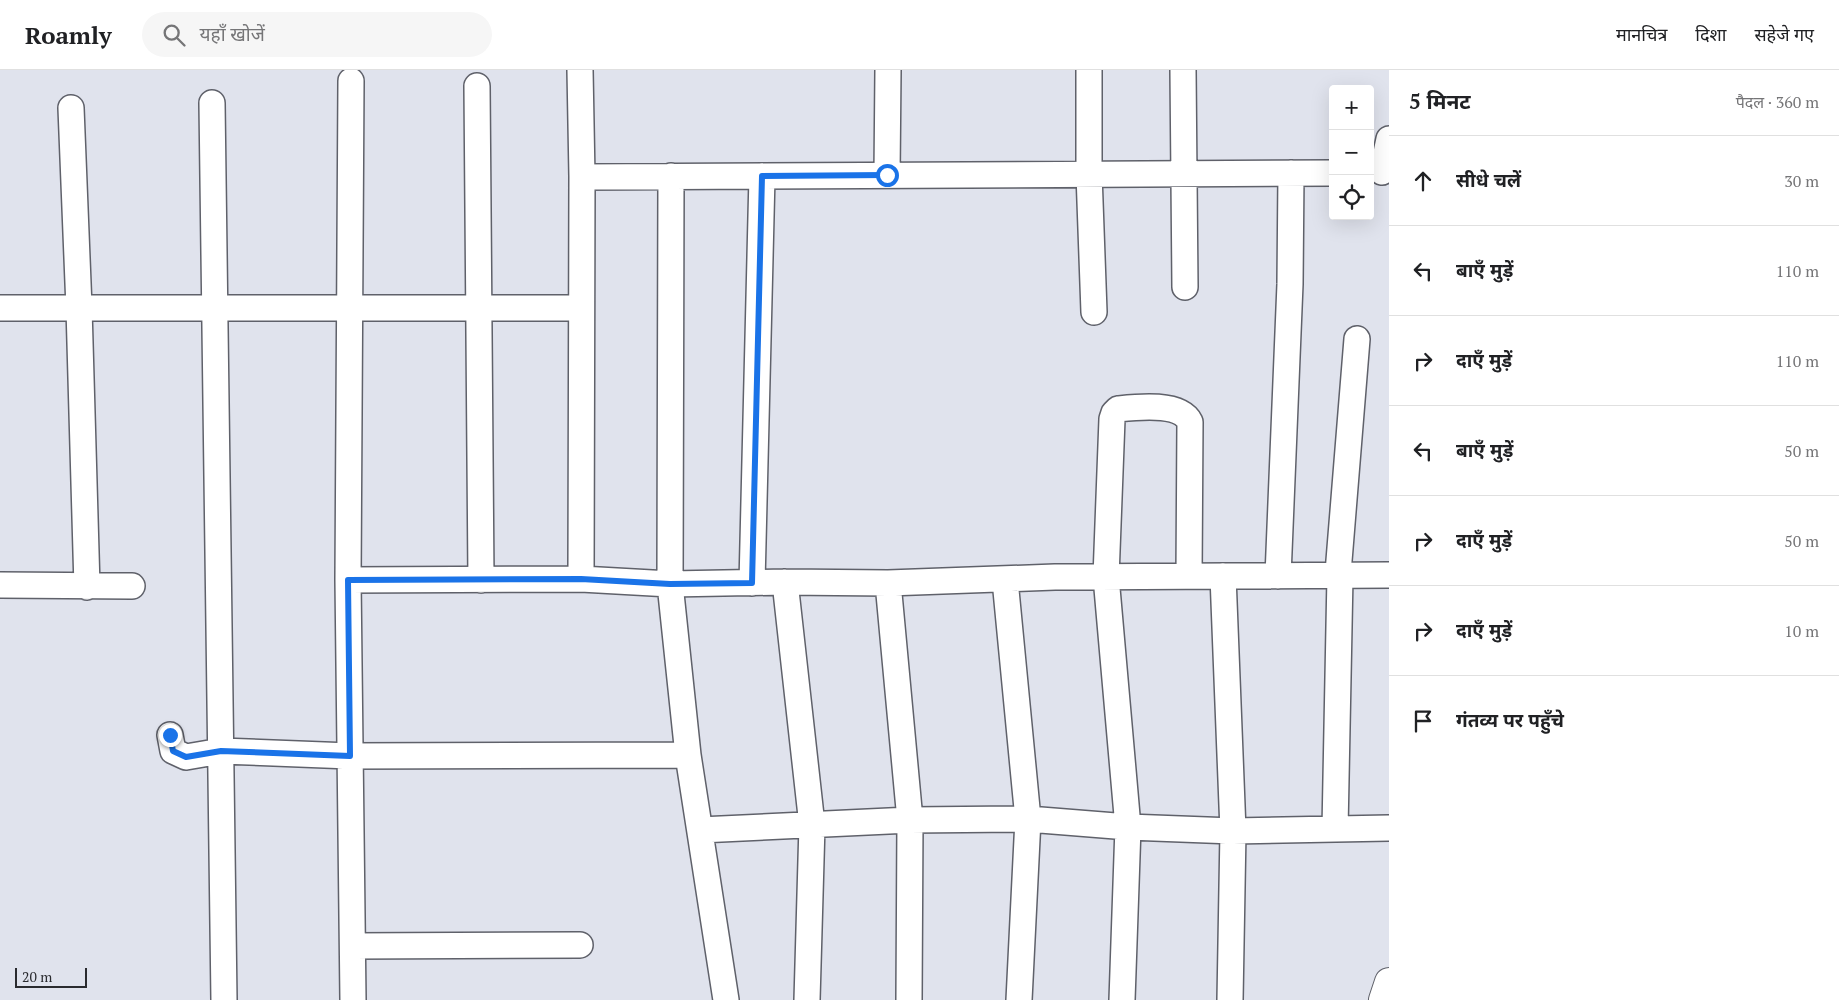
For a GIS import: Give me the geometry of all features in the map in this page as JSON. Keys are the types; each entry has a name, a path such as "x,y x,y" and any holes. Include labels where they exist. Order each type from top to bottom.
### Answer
{"main road":[{"path":"1383,1000 1389,982"}],"street":[{"path":"580,70 582,177 581,579"},
{"path":"887,175 888,70"},
{"path":"1089,70 1089,174 1094,312"},
{"path":"1183,70 1185,287"},
{"path":"350,81 348,580 353,1000"},
{"path":"477,86 481,580"},
{"path":"212,104 224,1000"},
{"path":"71,108 87,587"},
{"path":"1380,172 1389,139"},
{"path":"1278,576 1290,284 1291,173"},
{"path":"582,177 1329,173"},
{"path":"671,176 670,584 688,755 726,1000"},
{"path":"752,583 762,176"},
{"path":"0,308 581,308"},
{"path":"1335,829 1340,576 1338,573 1357,339"},
{"path":"1122,1000 1128,827 1106,577 1112,419 1118,409 1139,406 1172,410 1182,412 1190,422 1189,576"},
{"path":"348,580 581,579 670,584 888,583 1189,576 1389,576"},
{"path":"1223,576 1233,831 1230,1000"},
{"path":"1006,580 1028,819 1019,1000"},
{"path":"785,582 812,825 807,1000"},
{"path":"888,583 910,820 909,1000"},
{"path":"0,585 132,586"},
{"path":"170,735 173,751 186,757 221,751 350,756 688,755"},
{"path":"700,830 910,820 1028,819 1128,827 1233,831 1389,828"},
{"path":"353,946 580,945"}],"route":[{"path":"170,735 173,751 186,757 221,751 350,756 348,580 581,579 670,584 752,583 762,176 887,175"}]}
